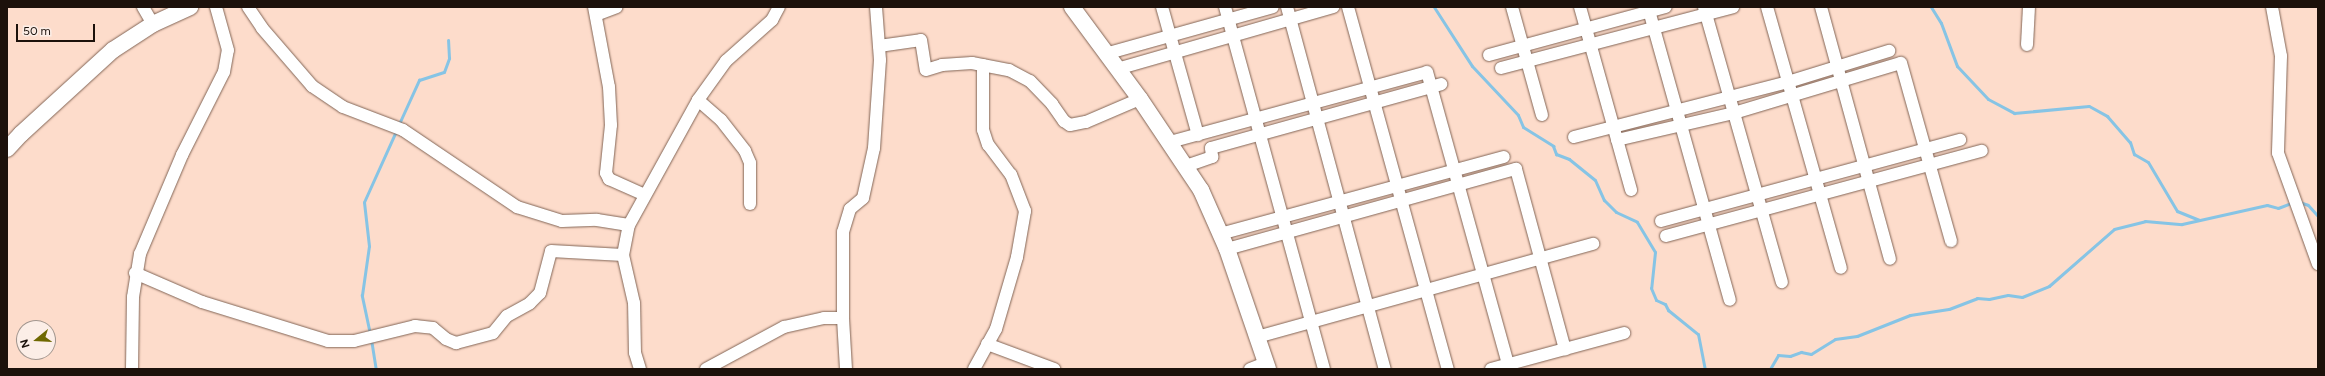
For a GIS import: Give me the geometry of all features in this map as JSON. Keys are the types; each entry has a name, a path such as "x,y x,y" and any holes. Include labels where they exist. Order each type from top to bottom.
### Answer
{"street":[{"path":"143,7 152,24"},
{"path":"7,149 20,134 114,50 152,24 190,7"},
{"path":"132,369 135,273 140,254 182,155 224,72 228,50 216,7"},
{"path":"248,7 262,28 312,86 344,107 398,129 517,207 562,221 596,220 629,225"},
{"path":"617,7 595,11 609,87 611,125 606,173 609,178 646,195"},
{"path":"640,369 635,353 634,303 624,255 629,225 698,100 726,61 772,20 779,7"},
{"path":"846,369 843,318 843,232 850,209 863,198 874,148 879,46 876,7"},
{"path":"1072,7 1105,54 1140,99 1201,190 1227,249 1267,366 1250,369"},
{"path":"1162,7 1198,135"},
{"path":"1225,7 1324,369"},
{"path":"1105,54 1273,7"},
{"path":"1287,7 1385,369"},
{"path":"1117,69 1333,7"},
{"path":"1348,7 1448,369"},
{"path":"1512,7 1542,114"},
{"path":"1580,7 1631,190"},
{"path":"1489,55 1586,29 1649,9 1666,7"},
{"path":"1501,68 1654,28 1705,11 1733,7"},
{"path":"1767,7 1841,268"},
{"path":"1821,7 1890,258"},
{"path":"2027,45 2029,7"},
{"path":"2272,7 2281,56 2278,153 2318,264"},
{"path":"1649,9 1730,300"},
{"path":"1705,11 1782,282"},
{"path":"879,46 920,40 926,70 942,65 983,65 1009,70 1030,81 1052,104 1064,121 1070,125 1086,122 1140,99"},
{"path":"1574,137 1788,82 1889,51"},
{"path":"1617,140 1734,113 1902,63 1951,241"},
{"path":"974,369 996,330 1017,257 1024,211 1011,176 988,145 983,130 983,65"},
{"path":"1170,142 1427,72 1436,85 1454,170 1508,365"},
{"path":"1186,166 1212,157 1211,148 1436,85"},
{"path":"698,100 721,120 745,151 750,164 750,204"},
{"path":"1661,221 1960,140"},
{"path":"1666,236 1982,151"},
{"path":"1220,234 1504,157"},
{"path":"1227,249 1516,169 1565,349"},
{"path":"1257,338 1593,244"},
{"path":"135,273 202,302 328,341 354,341 415,326 433,328 446,339 456,343 493,333 507,316 530,303 540,293 551,251 624,255"},
{"path":"706,369 784,327 824,318 843,318"},
{"path":"1492,369 1624,333"},
{"path":"987,344 1054,369"}],"waterway":[{"path":"1434,7 1472,66 1518,115 1523,127 1553,146 1556,154 1569,159 1595,180 1604,200 1616,212 1637,222 1655,252 1651,288 1656,300 1665,304 1668,310 1698,334 1705,369"},
{"path":"1931,7 1941,23 1957,66 1988,99 2014,113 2089,106 2107,116 2130,142 2134,154 2148,162 2177,211 2199,220"},
{"path":"398,126 419,80 444,72 449,58 448,40"},
{"path":"370,334 362,295 369,246 364,202 396,131"},
{"path":"1770,369 1778,355 1790,356 1801,352 1811,354 1835,339 1857,336 1910,315 1949,309 1977,298 1989,299 2008,295 2022,297 2049,286 2114,229 2145,221 2182,224 2267,205 2278,208 2294,202"},
{"path":"2299,202 2308,205 2318,216"},
{"path":"371,339 376,369"}]}
